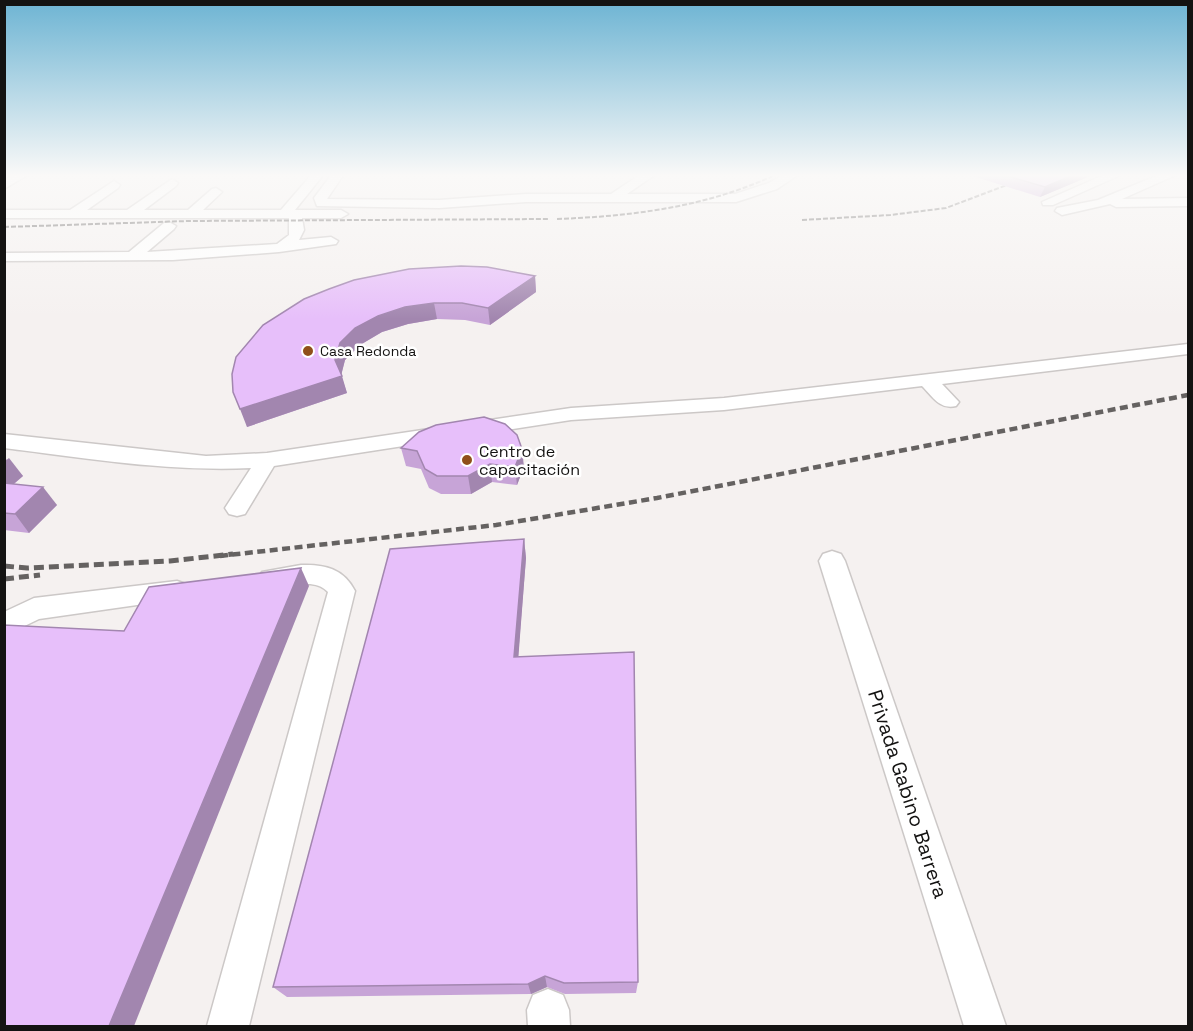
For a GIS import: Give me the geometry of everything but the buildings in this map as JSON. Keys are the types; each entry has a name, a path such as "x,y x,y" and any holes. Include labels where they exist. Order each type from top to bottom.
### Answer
{"street":[{"path":"285,246 296,236 299,226 296,222"},
{"path":"134,256 169,226"},
{"path":"4,257 184,255 274,249 331,241"},
{"path":"4,441 164,460 206,463 267,460 571,414 724,404 1188,349"},
{"path":"927,380 949,402"},
{"path":"237,508 267,460"},
{"name":"Privada Gabino Barrera","path":"832,561 985,1026"},
{"path":"228,1026 342,591 337,581 326,576 310,574 241,582"},
{"path":"4,625 34,609 207,587"}],"railway":[{"path":"4,227 154,222"},
{"path":"220,556 496,525 657,498 1188,395"},
{"path":"4,566 27,568 170,561 233,554"},
{"path":"4,579 40,575"}],"place":[{"name":"Casa Redonda","path":"308,351"},
{"name":"Centro de capacitación","path":"467,460"}]}
